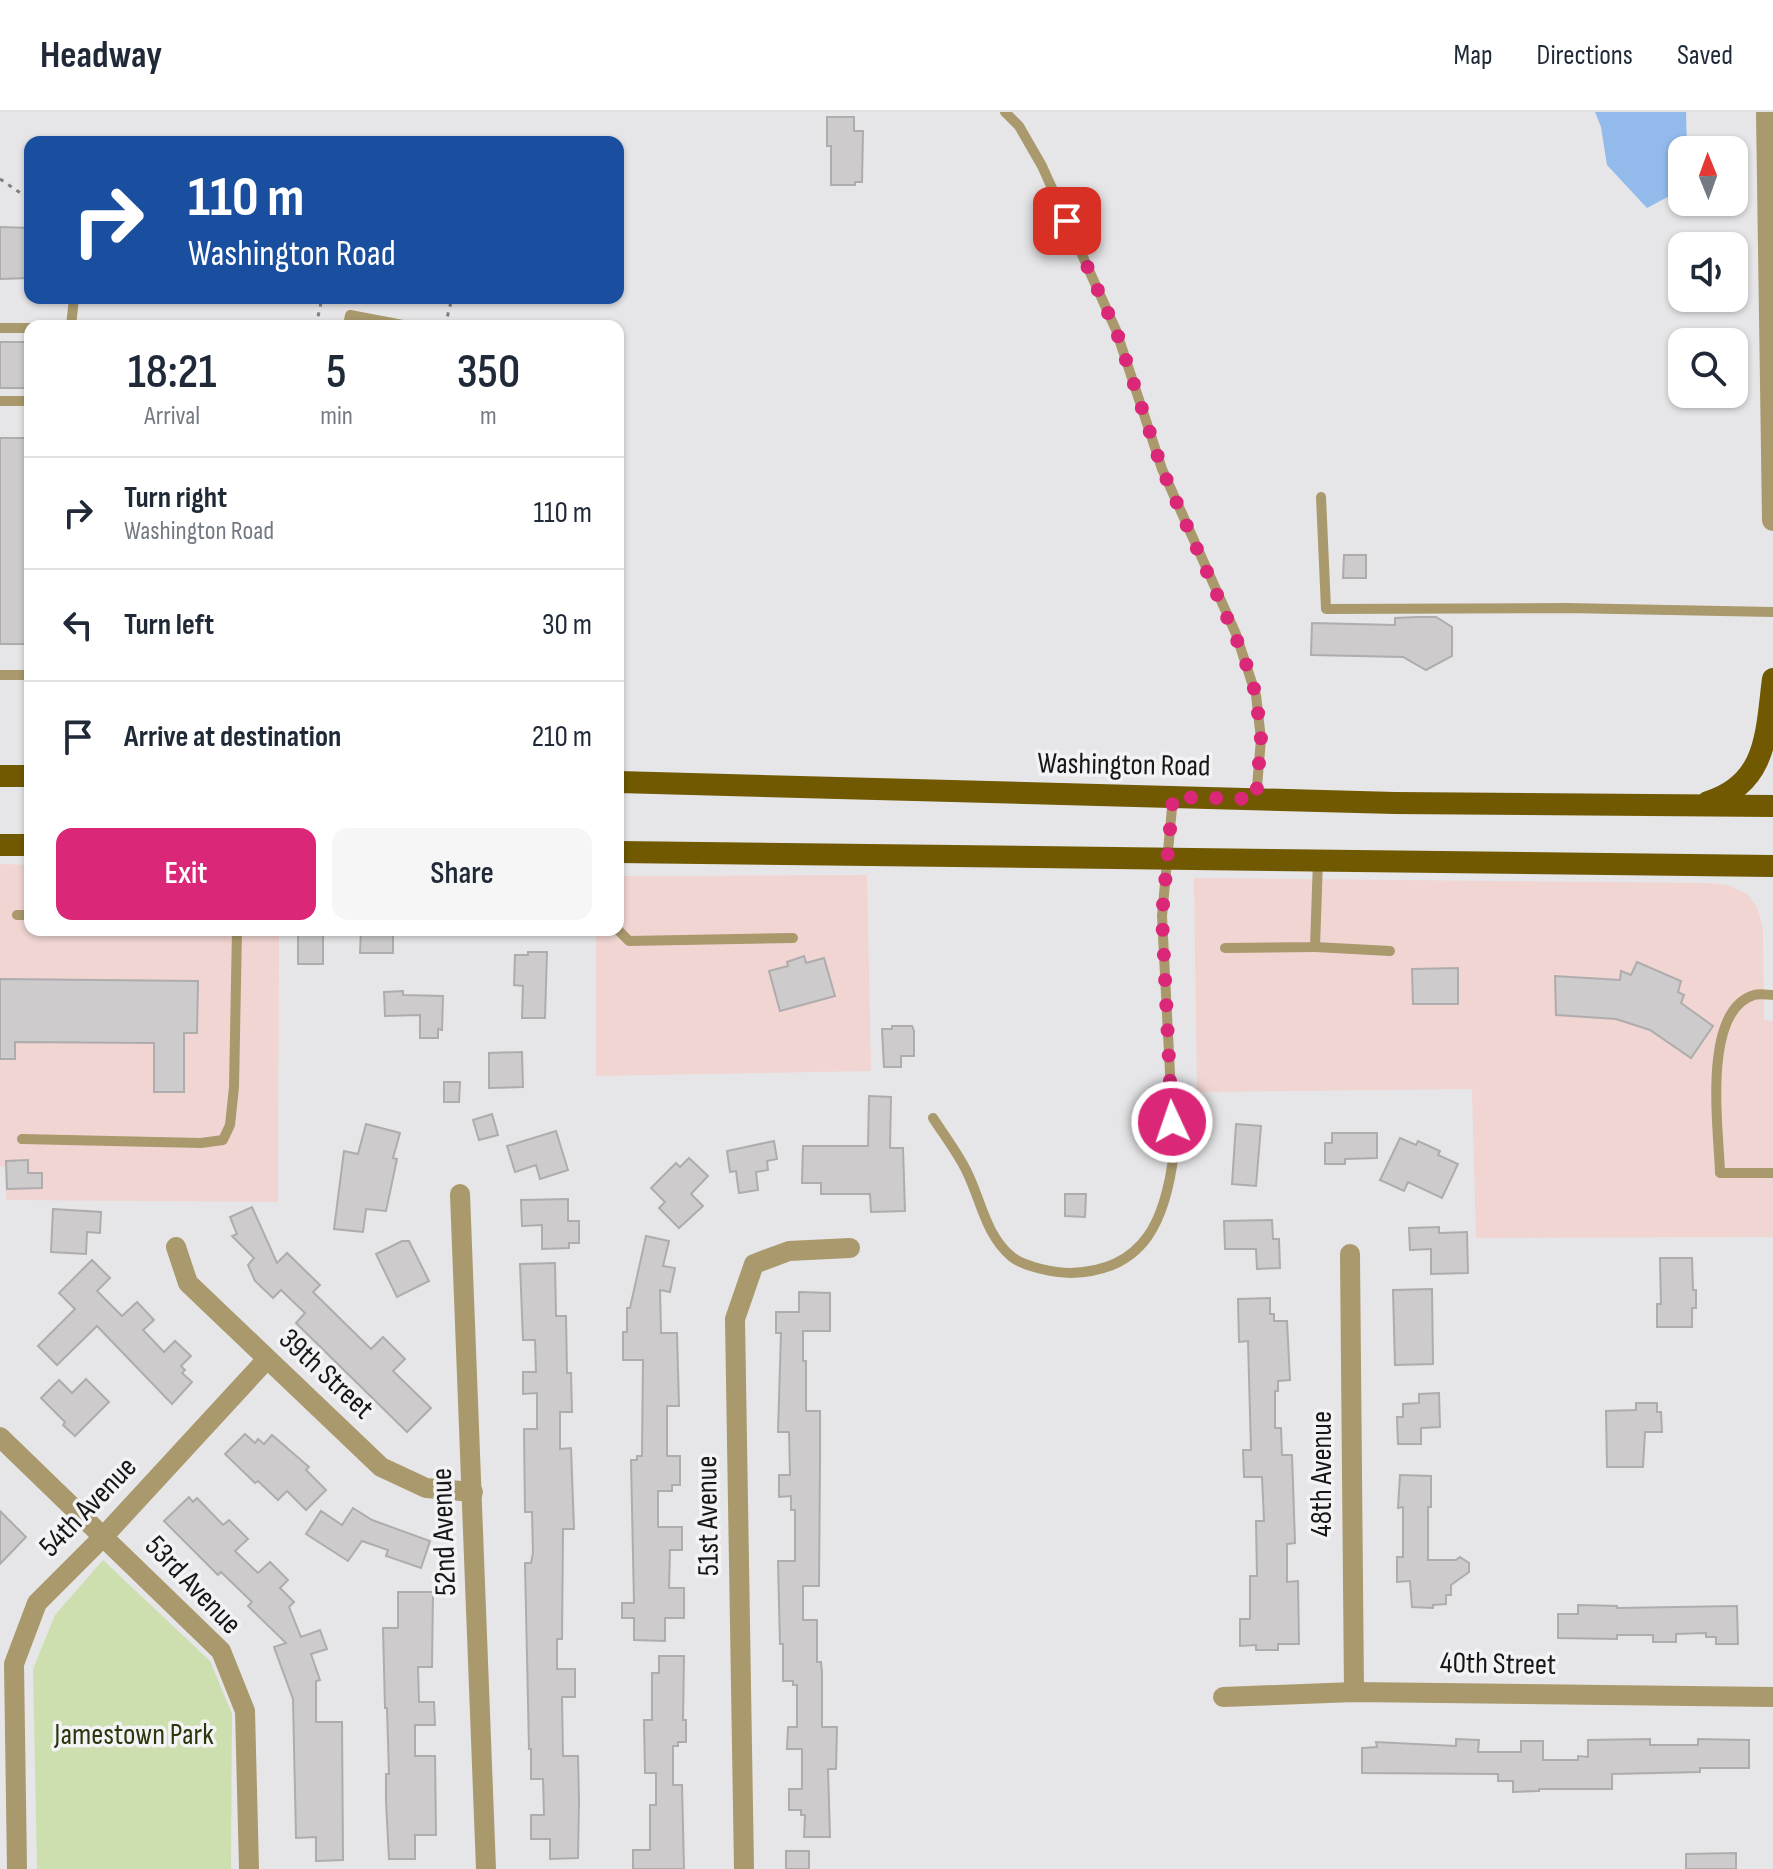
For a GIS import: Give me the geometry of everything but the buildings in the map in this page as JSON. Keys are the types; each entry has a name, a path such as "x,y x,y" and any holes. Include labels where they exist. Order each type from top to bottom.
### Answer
{"main road":[{"path":"1696,806 1731,793 1750,777 1766,731 1773,679"},
{"path":"0,776 24,776"},
{"name":"Washington Road","path":"624,782 1256,799 1773,806"},
{"path":"0,845 24,845"},
{"path":"624,852 1773,866"}],"street":[{"path":"1767,112 1773,520"},
{"name":"52nd Avenue","path":"460,1194 486,1869"},
{"name":"39th Street","path":"176,1247 188,1283 381,1467 426,1488 473,1492"},
{"name":"51st Avenue","path":"744,1869 735,1319 754,1264 789,1251 850,1248"},
{"name":"48th Avenue","path":"1350,1254 1354,1692"},
{"name":"54th Avenue","path":"17,1869 14,1664 37,1603 103,1537 267,1359"},
{"name":"53rd Avenue","path":"0,1437 221,1651 245,1711 249,1869"},
{"name":"40th Street","path":"1223,1697 1354,1692 1773,1697"}],"lane":[{"path":"1005,112 1019,126 1042,166 1116,330 1162,469 1236,634 1256,695 1261,739 1256,799"},
{"path":"349,320 350,315 376,320"},
{"path":"0,328 24,328"},
{"path":"0,401 24,401"},
{"path":"1321,497 1326,609 1566,608 1773,612"},
{"path":"0,675 24,675"},
{"path":"933,1118 967,1171 986,1223 1013,1258 1054,1273 1092,1272 1134,1254 1159,1220 1170,1185 1174,1152 1162,916 1173,797"},
{"path":"1315,947 1318,860"},
{"path":"17,915 24,915"},
{"path":"22,1139 201,1143 223,1140 230,1125 234,1087 237,936"},
{"path":"624,936 629,941 793,938"},
{"path":"1225,948 1315,947 1390,951"},
{"path":"1773,995 1755,995 1739,1004 1727,1018 1717,1061 1720,1173 1773,1173"}],"path":[{"path":"0,179 24,194"}],"shaded area":[{"path":"0,864 24,865 24,936 279,936 278,1202 6,1200 5,1167 0,1166"},
{"path":"867,875 871,1071 596,1076 596,936 624,936 624,876"},
{"path":"1194,878 1710,883 1728,885 1747,894 1757,907 1763,928 1764,1020 1773,1021 1773,1237 1476,1238 1472,1089 1197,1092"}],"green space":[{"name":"Jamestown Park","path":"103,1560 210,1661 232,1714 231,1869 37,1869 33,1669 55,1615"}],"water":[{"path":"1595,112 1686,112 1687,136 1668,136 1668,197 1647,208 1607,165 1601,127"}],"route":[{"path":"1067,221 1116,330 1162,469 1236,634 1256,695 1261,739 1256,799 1173,797 1162,916 1172,1122"}]}
